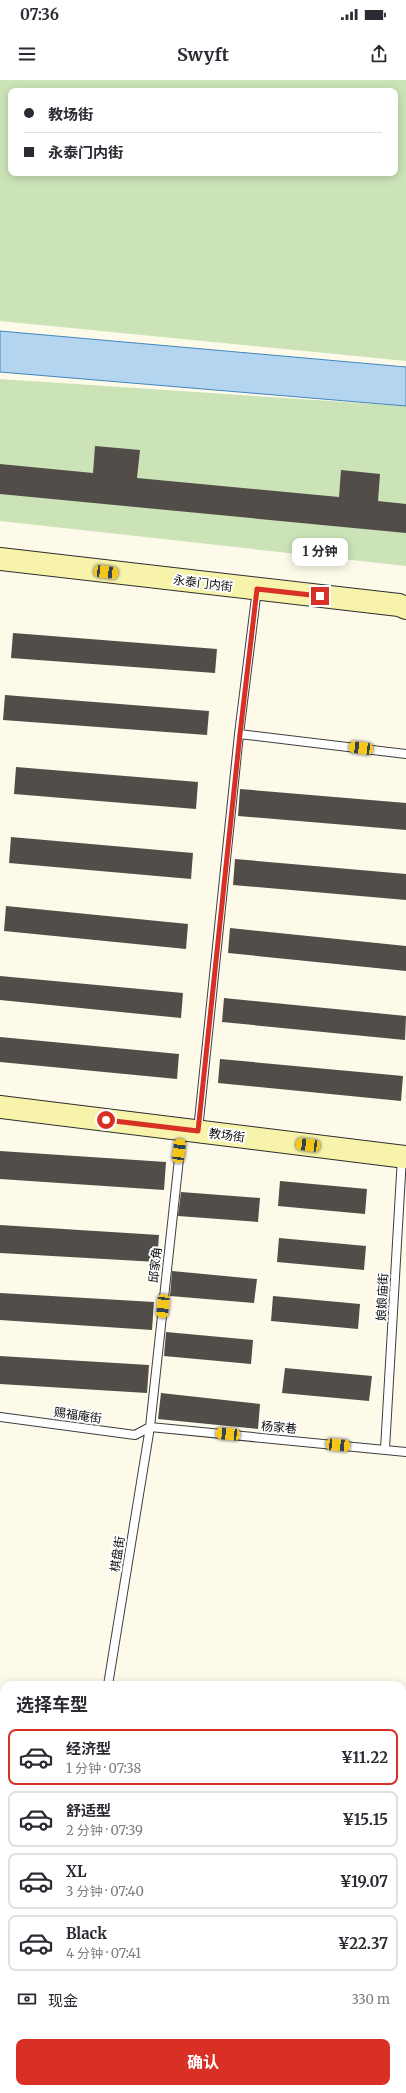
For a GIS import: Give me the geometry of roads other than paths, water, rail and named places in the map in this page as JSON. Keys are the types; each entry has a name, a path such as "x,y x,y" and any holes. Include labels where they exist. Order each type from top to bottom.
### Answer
{"main road":[{"name":"永泰门内街","path":"0,559 399,605 406,608"},
{"name":"教场街","path":"0,1107 190,1130 405,1153"}],"lane":[{"name":"邱家角","path":"150,1427 190,1130 257,589"},
{"path":"240,734 406,754"},
{"name":"娘娘庙街","path":"385,1449 405,1153"},
{"name":"赐福庵街","path":"0,1417 135,1435 150,1427"},
{"name":"杨家巷","path":"150,1427 406,1452"},
{"name":"棋盘街","path":"109,1681 150,1427"}],"water":[{"path":"0,331 406,367 406,406 0,372"}]}
